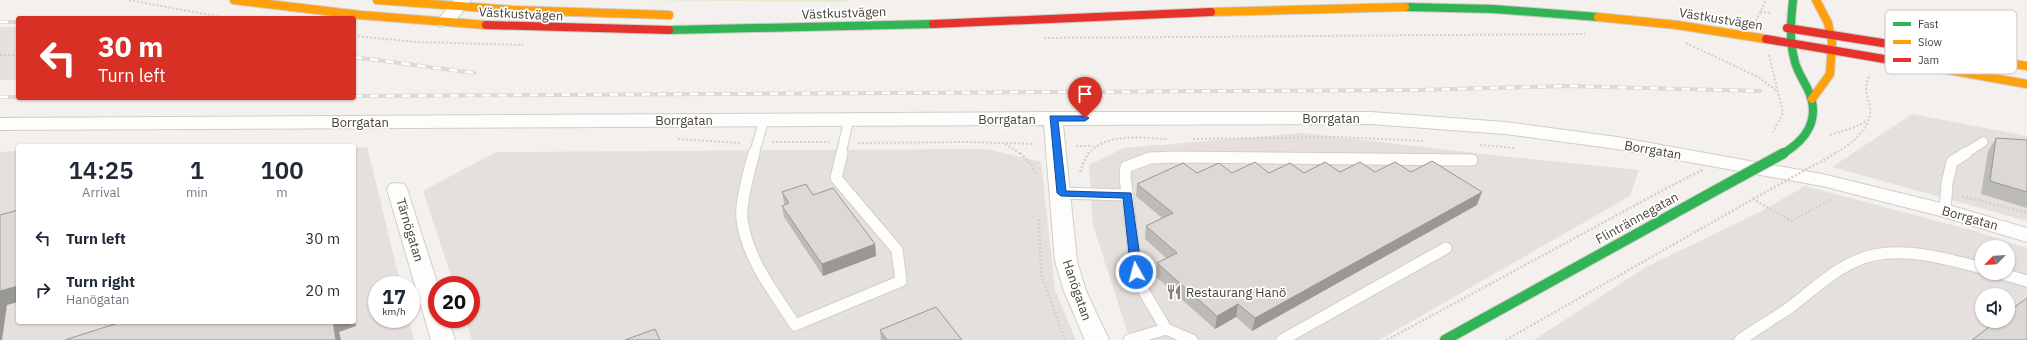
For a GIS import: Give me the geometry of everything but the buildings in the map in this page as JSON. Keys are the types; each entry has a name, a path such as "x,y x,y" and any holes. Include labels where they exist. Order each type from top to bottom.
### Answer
{"main road":[{"name":"Västkustvägen","path":"234,0 320,11 517,28 629,30 801,28 1306,9 1407,7 1547,13 1633,19 1744,34 1792,44 1885,59"},
{"name":"Västkustvägen","path":"377,0 460,3 586,13 680,15"},
{"name":"Flintrännegatan","path":"1445,340 1798,145 1808,135 1813,118 1812,99 1796,67 1792,44 1790,28 1793,0"},
{"path":"1812,99 1830,74 1828,64 1832,50 1833,34 1827,18 1816,0"},
{"name":"Västkustvägen","path":"1776,26 1885,43"},
{"name":"Västkustvägen","path":"2017,64 2027,66"},
{"name":"Västkustvägen","path":"1970,74 2027,84"}],"street":[{"path":"444,22 460,3"},
{"name":"Borrgatan","path":"0,124 1053,118 1371,118 1505,128 1617,143 1822,180 1945,211 2027,235"},
{"name":"Hanögatan","path":"1053,118 1071,194 1066,261 1075,290 1097,340"},
{"name":"Tärnögatan","path":"397,189 443,340"}],"lane":[{"path":"764,120 749,170 742,218 752,256 795,325 901,281 897,250 836,178 849,120"},
{"path":"1945,211 1946,191 1952,162 1983,142"},
{"path":"1192,340 1166,329 1154,311 1138,278 1125,176 1126,167 1136,160 1152,157 1472,160"},
{"path":"1071,194 1127,195"},
{"path":"1282,340 1446,248"},
{"path":"1740,340 1792,305 1842,267 1873,255 1906,252 1955,260 1975,266"},
{"path":"2015,278 2027,281"},
{"path":"1129,340 1166,329"}],"path":[{"path":"129,0 217,16"},
{"path":"1760,12 1766,0"},
{"path":"1039,38 1586,34"},
{"path":"356,36 417,42 530,45"},
{"path":"1680,41 1758,77 1777,91"},
{"path":"0,54 16,54"},
{"path":"1768,54 1783,113 1775,131"},
{"path":"1506,340 1753,198 1844,148 1860,135 1868,120 1870,108 1865,88 1871,70"},
{"path":"1798,145 1855,127 1868,120"},
{"path":"1191,139 1338,137 1432,142"},
{"path":"671,139 716,143 1004,143 1020,151 1033,167 1038,180"},
{"path":"1071,194 1079,178 1081,166 1094,146 1118,139 1176,139"},
{"path":"1478,145 1516,148"},
{"path":"1684,172 1700,175"},
{"path":"1767,186 1782,188"},
{"path":"1387,340 1665,189"},
{"path":"1946,191 2027,213"},
{"path":"1753,198 1791,221 1832,199 1825,198"},
{"path":"1039,212 1041,274 1066,340"}],"shaded area":[{"path":"0,27 16,27 16,80 0,80"},
{"path":"1912,114 2027,136 2027,221 1832,167"},
{"path":"1302,133 1639,170 1630,196 1379,340 1130,340 1093,225 1089,165 1124,148"},
{"path":"367,147 399,276 368,276 368,328 411,328 414,340 0,340 0,152 16,151 16,324 356,324 356,148"},
{"path":"987,149 1041,162 1055,290 1076,340 472,340 468,328 480,328 480,276 451,276 423,191 496,152"},
{"path":"1805,186 1975,231 2003,240 1975,240 1975,280 2015,280 2015,244 2027,248 2027,340 1534,340 1646,267 1762,211"}],"green space":[{"path":"617,0 848,0 847,2"}],"railway":[{"path":"0,22 16,22"},
{"path":"356,57 474,73"},
{"path":"356,96 1419,90 1567,86 1760,91"},
{"path":"0,97 16,97"}],"traffic: fast":[{"path":"1784,153 1806,136 1813,118 1812,100 1796,67 1792,51 1791,25 1793,0"},
{"path":"1405,7 1493,9 1598,17"},
{"path":"669,30 933,24"},
{"path":"1718,189 1784,153"},
{"path":"1445,340 1718,189"}],"traffic: slow":[{"path":"234,0 360,15 486,25"},
{"path":"377,0 512,10 669,15"},
{"path":"1812,99 1830,74 1829,65 1832,49 1832,36 1828,23 1816,0"},
{"path":"1211,12 1405,7"},
{"path":"1598,17 1677,25 1766,39"},
{"path":"2017,64 2027,66"},
{"path":"1971,74 2027,84"}],"traffic: jam":[{"path":"933,24 1211,12"},
{"path":"486,25 669,30"},
{"path":"1787,28 1885,43"},
{"path":"1766,39 1885,59"}],"place":[{"name":"Restaurang Hanö","path":"1174,292"}],"route":[{"path":"1085,118 1053,118 1061,193 1127,195 1136,272"}]}
